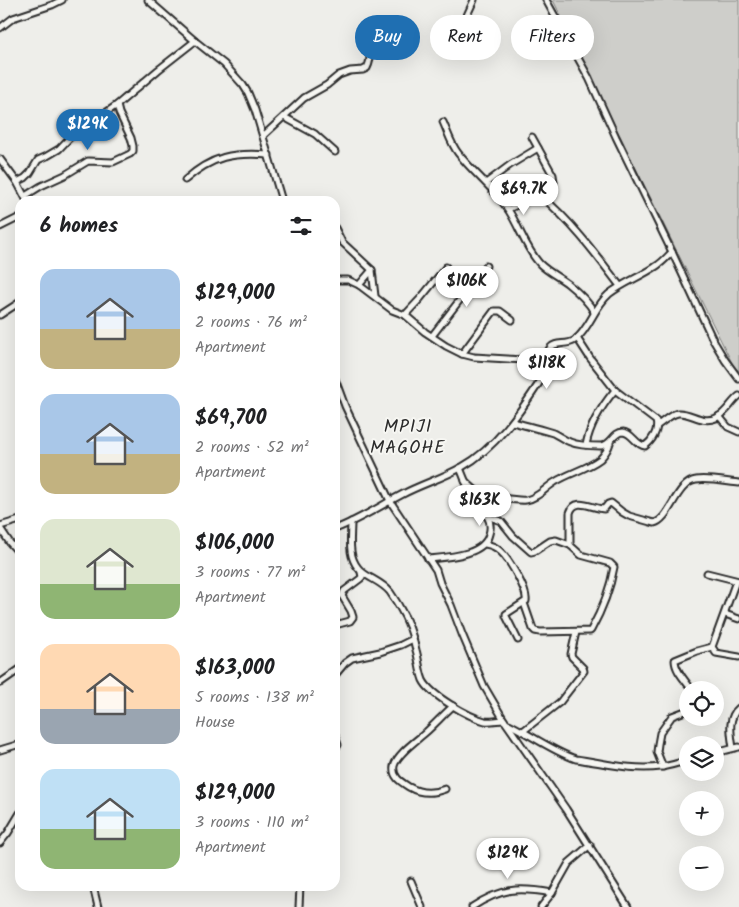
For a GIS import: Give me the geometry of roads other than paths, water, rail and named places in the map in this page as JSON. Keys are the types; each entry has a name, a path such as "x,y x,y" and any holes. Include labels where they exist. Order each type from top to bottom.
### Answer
{"street":[{"path":"0,28 13,18 62,0"},
{"path":"148,0 224,64 242,84 251,100 264,136 281,196"},
{"path":"467,15 474,0"},
{"path":"546,0 589,78 718,350 739,378"},
{"path":"18,182 30,173 37,161 59,148 80,127 117,106 195,41"},
{"path":"264,136 304,98 327,85 339,75 367,68 370,60"},
{"path":"29,196 41,186 65,175 82,164 88,162 113,162 133,151 131,138 117,106"},
{"path":"284,117 316,134 335,152"},
{"path":"443,122 455,148 508,209 538,261 544,268 583,297 594,312"},
{"path":"508,209 539,194 554,182 553,175 532,137"},
{"path":"486,183 538,148"},
{"path":"184,180 200,167 226,157 248,153 269,155"},
{"path":"0,159 18,182 25,196"},
{"path":"539,194 578,232 620,286"},
{"path":"0,227 15,220"},
{"path":"340,238 372,270 376,297"},
{"path":"340,527 420,485 460,468 484,450 512,422 545,374 548,366 549,350 554,345 569,343 577,338 603,301 620,286 654,268 672,252"},
{"path":"432,336 486,266"},
{"path":"405,314 446,267"},
{"path":"359,285 372,270"},
{"path":"340,280 348,280 359,285 392,310 405,314 432,336 462,354 484,358 525,360 533,360 548,354"},
{"path":"0,315 15,305"},
{"path":"462,354 494,311 500,311 512,320"},
{"path":"577,338 615,390 654,418 658,425"},
{"path":"586,445 596,416 615,390"},
{"path":"340,392 390,501 436,570 484,686 506,722 590,845 628,907"},
{"path":"512,422 551,433 572,443 586,445 600,446 610,442 617,434 624,432 630,435 640,446 645,446 658,425 674,414 679,413 700,419 710,419 719,416 739,396"},
{"path":"719,416 728,426 739,432"},
{"path":"465,480 474,490 486,495 526,500 567,475 594,462 605,454 610,442"},
{"path":"428,559 453,556 480,548 486,544 490,524 487,516 470,491 460,468"},
{"path":"570,544 570,513 575,506 585,504 598,509 604,509 611,503 629,516 654,523 661,520 680,492 692,481 700,479 739,483"},
{"path":"487,516 501,521 513,536 531,552 536,551 550,541 556,540 570,544 581,555 610,563 614,568 608,594 591,630 587,632 535,631 524,603"},
{"path":"15,522 0,527 15,548"},
{"path":"340,624 350,621 353,617 342,593 362,577 352,557 351,522"},
{"path":"486,544 498,549 510,563 527,595 524,603 506,614 518,640"},
{"path":"361,572 390,592 404,616 413,639 424,682 434,693 453,706 484,721 506,722 576,759 634,768 663,767 679,763"},
{"path":"707,573 738,581 712,647"},
{"path":"724,614 739,619"},
{"path":"524,731 560,702 584,671 571,654 576,632"},
{"path":"340,669 348,660 389,649 413,639"},
{"path":"712,647 716,653 739,657"},
{"path":"686,681 674,660 712,647"},
{"path":"0,683 15,672"},
{"path":"445,789 437,792 418,792 402,783 394,772 395,763 406,746 426,732 453,706"},
{"path":"733,748 731,720 739,708"},
{"path":"663,767 657,752 660,733 672,716 679,713"},
{"path":"0,750 15,746"},
{"path":"724,750 739,747"},
{"path":"0,842 15,821"},
{"path":"541,907 569,863 590,845"},
{"path":"410,881 422,907"},
{"path":"472,907 502,891 525,889 552,892"},
{"path":"93,891 98,907"},
{"path":"299,907 300,891"}],"district":[{"name":"MPIJI MAGOHE","path":"408,436"}]}
